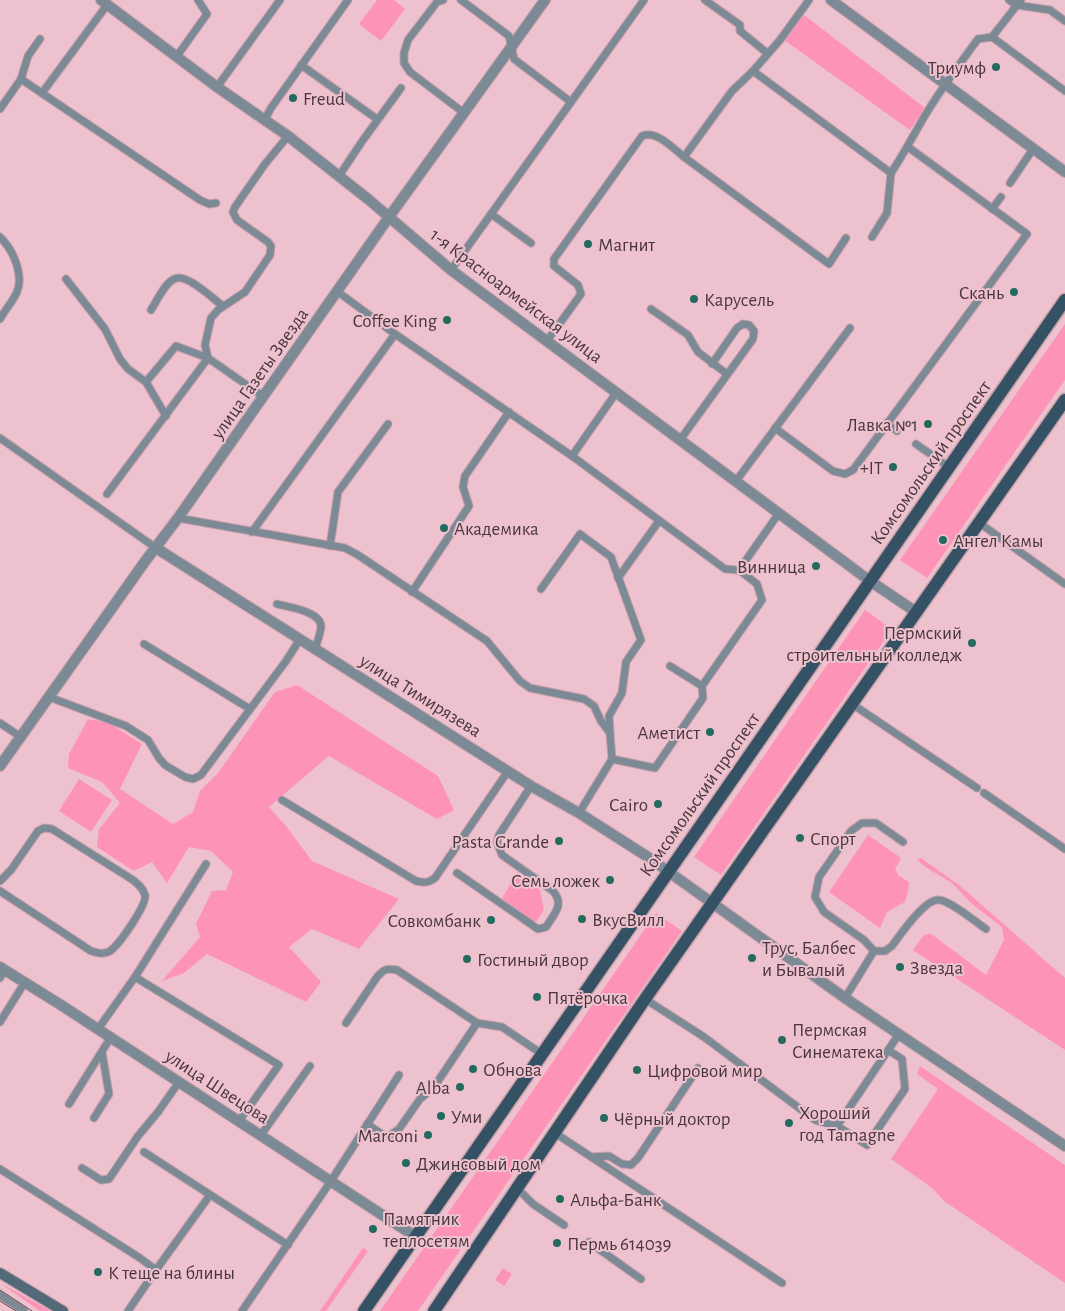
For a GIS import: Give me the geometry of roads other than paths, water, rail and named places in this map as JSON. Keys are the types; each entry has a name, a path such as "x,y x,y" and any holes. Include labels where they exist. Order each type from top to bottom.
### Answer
{"main road":[{"name":"Комсомольский проспект","path":"364,1311 1065,300"},
{"path":"434,1311 645,999 1065,400"},
{"path":"0,1273 63,1311"}],"street":[{"name":"улица Газеты Звезда","path":"0,766 545,0"},
{"path":"831,0 1065,172"},
{"name":"1-я Красноармейская улица","path":"104,2 217,87 288,136 389,217 451,270 870,581 916,612"},
{"name":"улица Тимирязева","path":"156,548 531,786 579,813 648,857 845,998 1065,1146"},
{"name":"улица Швецова","path":"2,972 25,982 416,1236"}],"lane":[{"path":"176,56 207,14 198,0"},
{"path":"217,87 280,0"},
{"path":"264,121 271,108 348,0"},
{"path":"443,0 437,2 408,40 404,53 404,62 410,72 464,113"},
{"path":"461,0 509,36 514,59 571,102"},
{"path":"451,270 644,0"},
{"path":"705,0 740,25 740,31 767,53"},
{"path":"684,157 732,91 753,71 780,40 809,0"},
{"path":"1009,0 1050,10 1065,21"},
{"path":"42,93 104,2"},
{"path":"872,237 888,213 891,173 928,111 978,39 992,37 1018,3"},
{"path":"992,37 1065,91"},
{"path":"0,109 21,79 28,56 40,38"},
{"path":"301,65 377,120"},
{"path":"753,71 891,173"},
{"path":"21,79 200,200 209,204 216,203"},
{"path":"339,176 401,88"},
{"path":"547,341 581,294 578,285 554,266 554,259 642,136 648,134 655,135 829,264 846,238"},
{"path":"107,494 208,358 206,345 211,318 223,306 244,292 270,255 271,246 268,242 237,220 233,212 265,164 288,136"},
{"path":"774,428 833,471 845,474 853,470 1027,234 908,147"},
{"path":"1010,183 1033,148"},
{"path":"992,209 1001,197"},
{"path":"491,214 531,243"},
{"path":"0,238 14,258 20,279 17,292 0,319"},
{"path":"151,310 169,283 181,277 188,280 223,306"},
{"path":"66,279 105,329 120,359 128,369 146,382 166,416"},
{"path":"338,292 395,334 572,456 725,569 740,570 757,584 762,600 702,686 703,698 655,768 612,759"},
{"path":"651,309 688,335 698,352 727,374"},
{"path":"680,440 753,340 754,331 749,325 743,324 737,328 712,364"},
{"path":"736,481 850,328"},
{"path":"252,532 395,334"},
{"path":"146,382 176,346 208,358 264,397"},
{"path":"572,456 616,393"},
{"path":"412,592 469,506 463,487 465,476 509,412"},
{"path":"886,423 897,431"},
{"path":"330,546 338,492 388,424"},
{"path":"0,438 156,548"},
{"path":"916,444 949,467"},
{"path":"740,570 779,512"},
{"path":"178,518 345,548 487,641 520,680 530,688 584,699 590,702 610,733"},
{"path":"618,578 659,521"},
{"path":"978,522 1065,584"},
{"path":"541,589 580,534 611,557 641,640 626,662 622,693 609,716 612,759 579,813"},
{"path":"277,604 312,614 317,618 321,628 315,649"},
{"path":"49,697 126,726 148,740 165,765 185,777 193,778 201,775 300,639"},
{"path":"144,644 250,709"},
{"path":"670,666 702,686"},
{"path":"852,704 977,788"},
{"path":"0,723 21,737"},
{"path":"282,800 416,881 424,883 435,878 508,771"},
{"path":"457,873 538,929 546,927 557,910 558,897 553,891 502,855 497,842 499,835 531,786"},
{"path":"984,793 1065,849"},
{"path":"874,951 864,940 824,912 815,897 819,877 851,831 862,823 876,823 903,842"},
{"path":"0,881 11,870 38,831 44,828 52,829 133,880 141,887 145,896 143,906 116,946 108,952 101,954 91,951 0,891"},
{"path":"98,1029 135,977 206,864"},
{"path":"874,951 885,950 892,946 923,908 931,901 938,899 945,901 986,929"},
{"path":"845,998 874,951"},
{"path":"346,1023 377,977 383,970 389,968 397,970 477,1023 502,1027 542,1054"},
{"path":"135,977 279,1065 239,1121"},
{"path":"0,1022 25,982"},
{"path":"645,999 704,1037 815,1120 837,1126 867,1145 905,1089 902,1059 888,1050"},
{"path":"368,1124 383,1135 389,1136 399,1129 420,1099 434,1087 477,1023"},
{"path":"837,1126 899,1034"},
{"path":"69,1104 110,1037"},
{"path":"94,1118 109,1094 102,1052"},
{"path":"261,1135 310,1066"},
{"path":"592,1157 608,1156 622,1164 632,1165 698,1068"},
{"path":"242,1311 331,1181 400,1075"},
{"path":"82,1168 100,1180 109,1178 179,1082"},
{"path":"555,1133 782,1283"},
{"path":"144,1152 288,1244"},
{"path":"0,1169 156,1270"},
{"path":"518,1189 533,1204 564,1224"},
{"path":"128,1311 210,1195"},
{"path":"589,1242 640,1279"},
{"path":"0,1295 24,1311"}],"tram line":[{"path":"0,1290 32,1311"},
{"path":"0,1301 16,1311"}],"place":[{"name":"Триумф","path":"996,67"},
{"name":"Freud","path":"293,98"},
{"name":"Магнит","path":"588,244"},
{"name":"Скань","path":"1014,292"},
{"name":"Карусель","path":"694,299"},
{"name":"Coffee King","path":"447,320"},
{"name":"Лавка №1","path":"928,424"},
{"name":"+IT","path":"893,467"},
{"name":"Академика","path":"444,528"},
{"name":"Ангел Камы","path":"943,540"},
{"name":"Винница","path":"816,566"},
{"name":"Пермский строительный колледж","path":"972,643"},
{"name":"Аметист","path":"710,732"},
{"name":"Cairo","path":"658,804"},
{"name":"Спорт","path":"800,838"},
{"name":"Pasta Grande","path":"559,841"},
{"name":"Семь ложек","path":"610,880"},
{"name":"ВкусВилл","path":"582,919"},
{"name":"Совкомбанк","path":"491,920"},
{"name":"Трус, Балбес и Бывалый","path":"752,958"},
{"name":"Гостиный двор","path":"467,959"},
{"name":"Звезда","path":"900,967"},
{"name":"Пятёрочка","path":"537,997"},
{"name":"Пермская Синематека","path":"782,1040"},
{"name":"Обнова","path":"473,1069"},
{"name":"Цифровой мир","path":"637,1070"},
{"name":"Alba","path":"460,1087"},
{"name":"Уми","path":"441,1116"},
{"name":"Чёрный доктор","path":"604,1118"},
{"name":"Хороший год Tamagne","path":"789,1123"},
{"name":"Marconi","path":"428,1135"},
{"name":"Джинсовый дом","path":"406,1163"},
{"name":"Альфа-Банк","path":"560,1199"},
{"name":"Памятник теплосетям","path":"373,1229"},
{"name":"Пермь 614039","path":"557,1243"},
{"name":"К теще на блины","path":"98,1272"}]}
